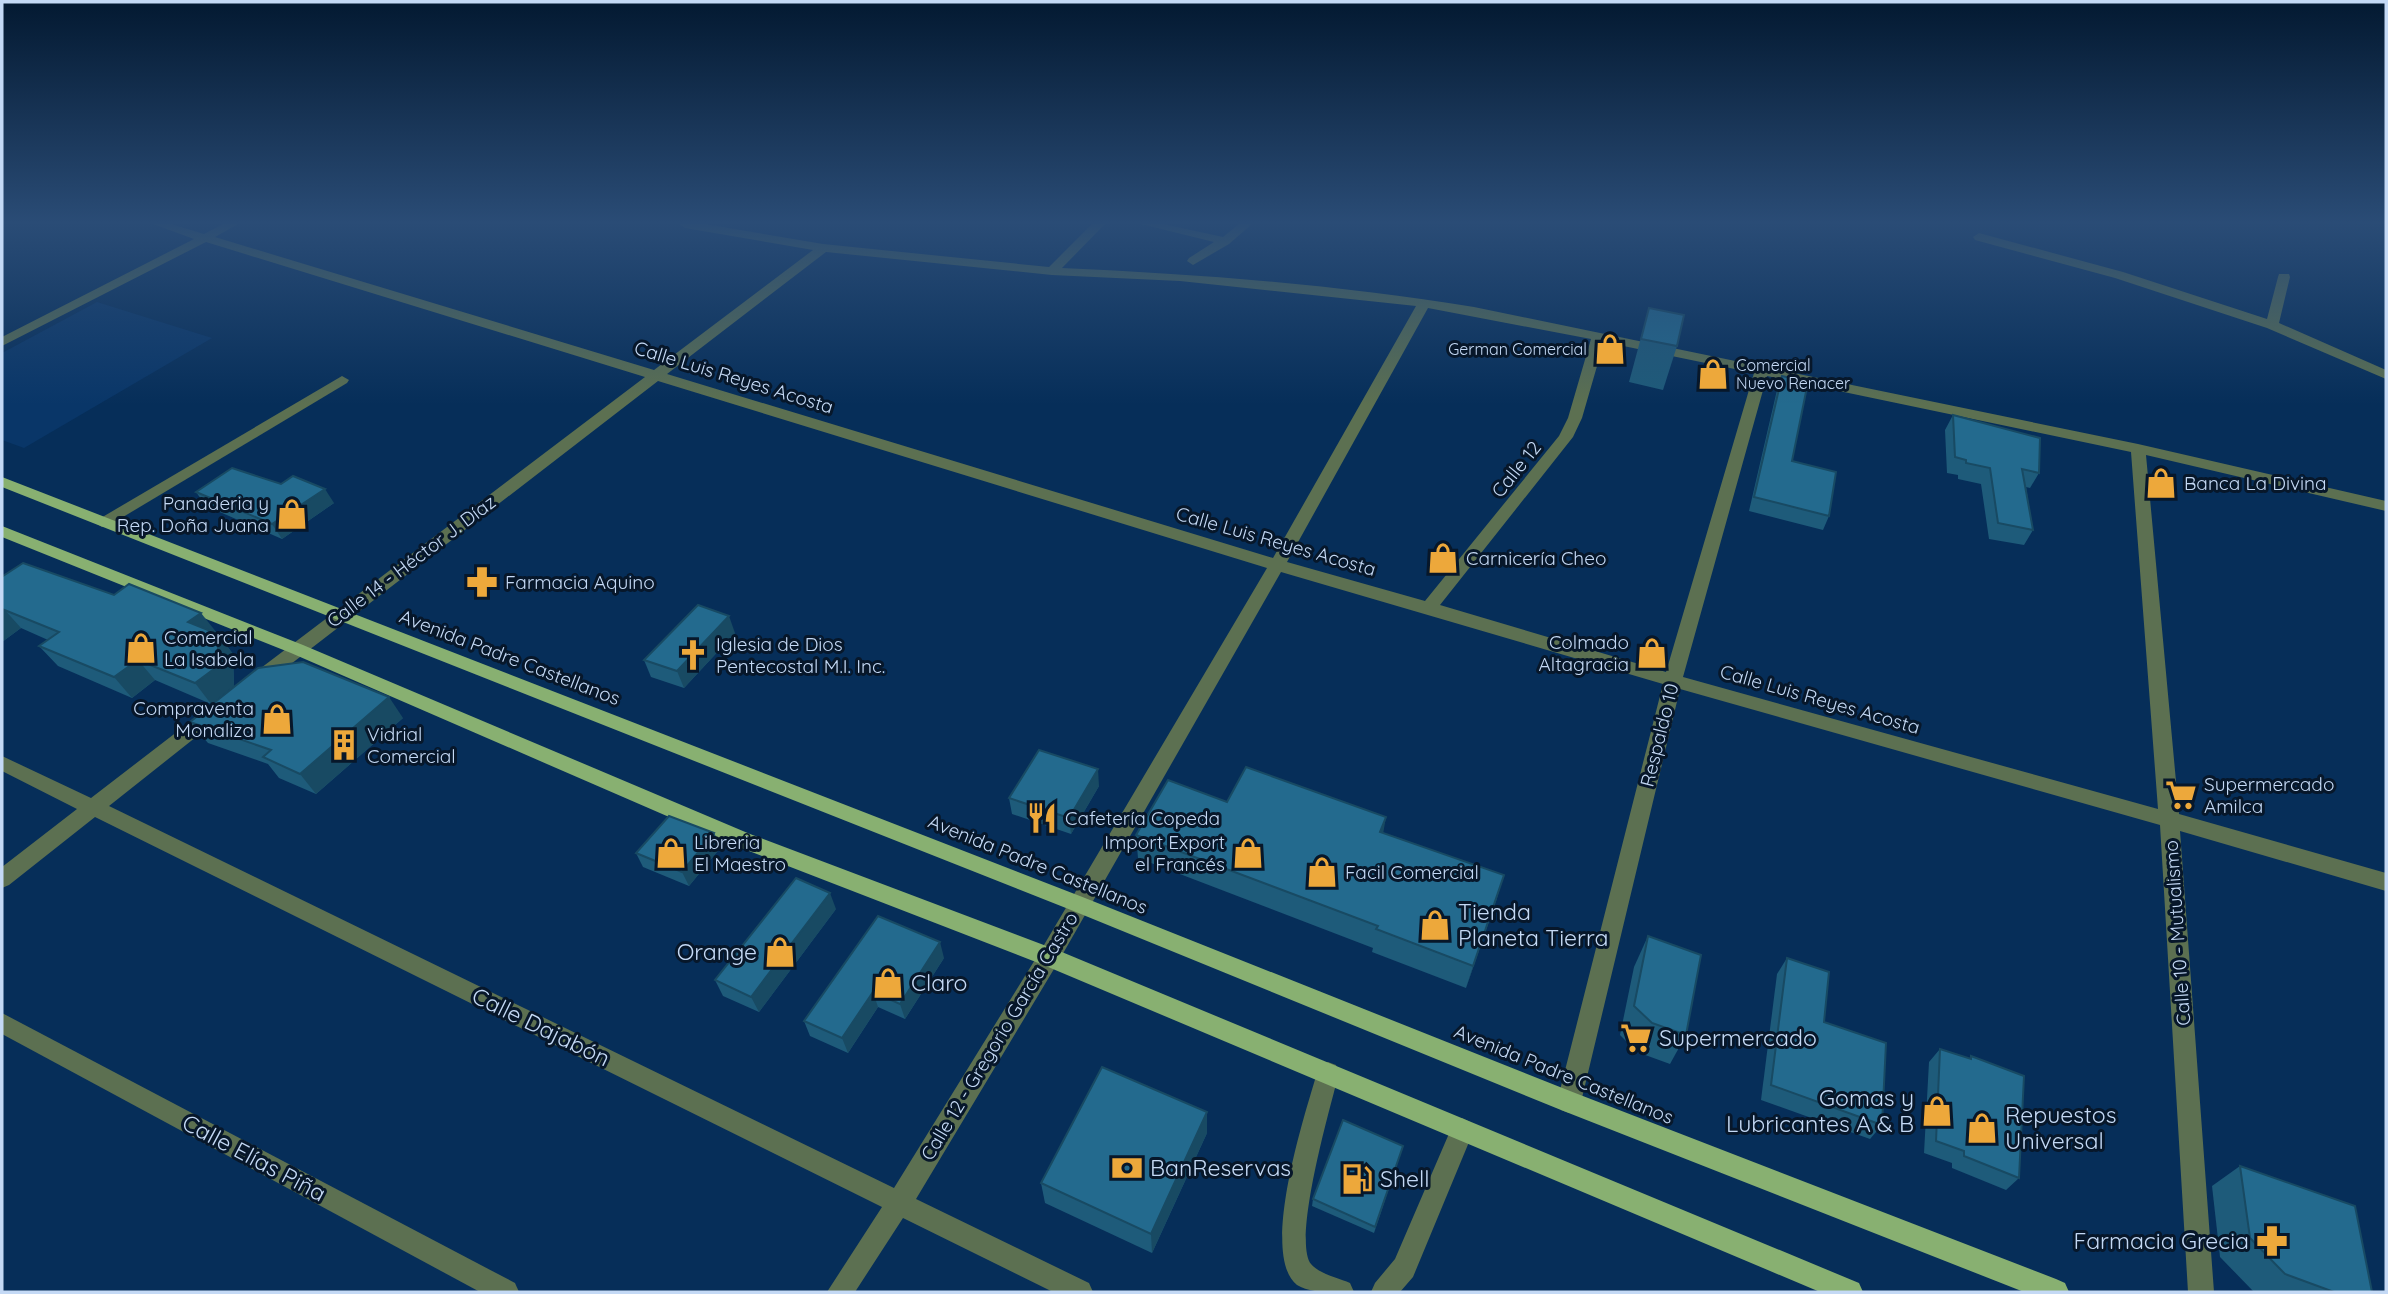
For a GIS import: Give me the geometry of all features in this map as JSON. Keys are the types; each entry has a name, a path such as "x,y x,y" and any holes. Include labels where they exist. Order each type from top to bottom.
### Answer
{"main road":[{"name":"Avenida Padre Castellanos","path":"2,482 1078,904 2056,1292"},
{"path":"2,531 297,649 743,840 1049,957 1850,1292"}],"street":[{"path":"2,342 115,284"},
{"name":"Calle Luis Reyes Acosta","path":"354,284 1277,565 1430,606 1672,680 2169,818 2386,882"},
{"name":"Calle 14 - Héctor J. Díaz","path":"2,878 340,615 776,284"},
{"path":"1250,284 1424,303 1599,337 2138,449 2386,506"},
{"path":"2148,284 2272,325 2386,376"},
{"path":"2272,325 2282,284"},
{"name":"Calle 12 - Gregorio García Castro","path":"840,1292 899,1203 1049,957 1277,565 1424,303"},
{"name":"Calle 12","path":"1430,606 1566,437 1575,418 1599,337"},
{"name":"Respaldo 10","path":"1569,1101 1672,680 1761,372"},
{"path":"102,522 342,380"},
{"name":"Calle 10 - Mutualismo","path":"2138,449 2169,818 2201,1292"},
{"name":"Calle Dajabón","path":"2,763 1080,1292"},
{"name":"Calle Elías Piña","path":"2,1023 506,1292"},
{"path":"1328,1073 1295,1211 1293,1255 1302,1273 1341,1292"},
{"path":"1384,1292 1404,1268 1462,1130"}],"shaded area":[{"path":"97,302 212,338 24,448 2,440 2,353"}],"building":[{"path":"1649,308 1684,315 1677,346 1641,339"},
{"path":"1782,376 1808,382 1792,461 1836,472 1829,516 1754,497"},
{"path":"1953,415 2040,438 2039,473 2022,469 2033,530 1998,523 1990,468 1966,463 1966,460 1955,457"},
{"path":"232,468 281,484 293,476 325,489 272,524 196,492"},
{"path":"23,563 114,595 129,584 201,613 188,622 218,634 218,666 195,683 138,660 114,677 39,646 59,632 2,609 2,575"},
{"path":"698,605 729,616 677,671 644,660"},
{"path":"303,662 389,697 300,774 263,757 271,750 190,722 258,668"},
{"path":"1039,750 1098,769 1069,818 1009,798"},
{"path":"1246,767 1386,817 1380,832 1504,875 1473,966 1376,929 1378,926 1136,835 1168,780 1227,802"},
{"path":"669,816 714,833 682,872 636,853"},
{"path":"796,878 830,893 751,997 715,980"},
{"name":"Claro","path":"878,916 940,942 900,1004 873,992 842,1038 804,1021"},
{"path":"1648,936 1701,955 1686,1035 1652,1023 1634,1006"},
{"path":"1787,958 1829,972 1824,1022 1886,1043 1882,1125 1771,1085"},
{"path":"1940,1049 1971,1059 1971,1056 2024,1076 2019,1178 1964,1156 1964,1151 1936,1141"},
{"name":"BanReservas","path":"1102,1067 1207,1112 1151,1234 1041,1183"},
{"name":"Shell","path":"1343,1120 1403,1146 1375,1227 1313,1199"},
{"path":"2240,1166 2355,1206 2372,1292 2334,1292 2285,1274 2250,1238"}],"place":[{"name":"German Comercial","path":"1610,349"},
{"name":"Comercial Nuevo Renacer","path":"1713,374"},
{"name":"Banca La Divina","path":"2161,483"},
{"name":"Panaderia y Rep. Doña Juana","path":"292,514"},
{"name":"Carnicería Cheo","path":"1443,558"},
{"name":"Farmacia Aquino","path":"482,582"},
{"name":"Comercial La Isabela","path":"141,648"},
{"name":"Colmado Altagracia","path":"1652,653"},
{"name":"Iglesia de Dios Pentecostal M.I. Inc.","path":"693,655"},
{"name":"Compraventa Monaliza","path":"277,719"},
{"name":"Vidrial Comercial","path":"344,745"},
{"name":"Supermercado Amilca","path":"2181,795"},
{"name":"Cafetería Copeda","path":"1042,818"},
{"name":"Libreria El Maestro","path":"671,853"},
{"name":"Import Export el Francés","path":"1248,853"},
{"name":"Facil Comercial","path":"1322,872"},
{"name":"Tienda Planeta Tierra","path":"1435,925"},
{"name":"Orange","path":"780,952"},
{"name":"Claro","path":"888,983"},
{"name":"Supermercado","path":"1636,1038"},
{"name":"Gomas y Lubricantes A & B","path":"1937,1111"},
{"name":"Repuestos Universal","path":"1982,1128"},
{"name":"BanReservas","path":"1127,1168"},
{"name":"Shell","path":"1357,1179"},
{"name":"Farmacia Grecia","path":"2272,1241"}]}
